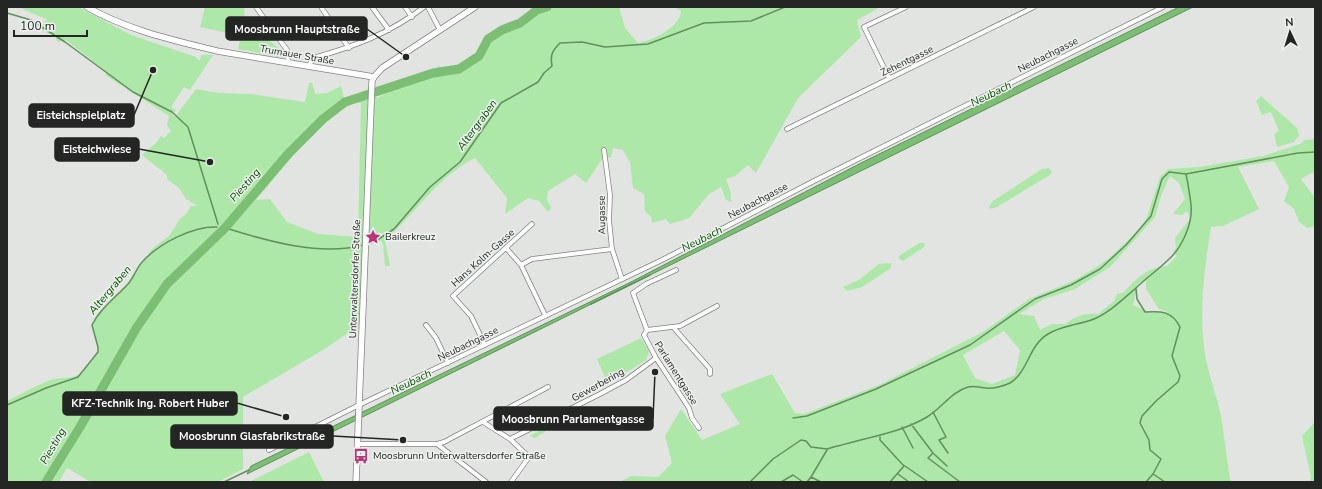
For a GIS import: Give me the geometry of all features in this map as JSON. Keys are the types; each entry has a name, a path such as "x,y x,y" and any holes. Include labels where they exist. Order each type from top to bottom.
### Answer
{"main road":[{"name":"Trumauer Straße","path":"87,7 114,20 146,32 218,51 374,76"},
{"path":"374,76 382,68 475,7"},
{"name":"Unterwaltersdorfer Straße","path":"356,482 372,89 374,76"}],"street":[{"path":"256,7 287,50 288,63"},
{"path":"321,7 349,48"},
{"path":"372,7 389,30"},
{"path":"405,7 412,16"},
{"path":"309,66 313,58 349,48 389,30 424,7"},
{"path":"428,7 440,30"},
{"path":"889,78 864,27 906,7"},
{"name":"Zehentgasse","path":"787,129 1034,7"},
{"path":"1152,7 1156,10"},
{"name":"Neubachgasse","path":"269,450 359,405 662,260 812,182 1163,7"},
{"name":"Augasse","path":"604,150 610,195 609,218 612,249 622,279"},
{"name":"Hans Kolm-Gasse","path":"485,345 471,316 453,296 532,224"},
{"path":"506,248 521,265 546,315"},
{"path":"521,265 532,259 612,249"},
{"path":"647,330 633,293 646,284 676,270"},
{"name":"Parlamentgasse","path":"699,428 689,408 656,358 644,335 647,330 680,326 717,306"},
{"path":"426,325 436,338 448,363"},
{"path":"673,327 710,369 710,374"},
{"name":"Gewerbering","path":"510,439 626,380 656,358"},
{"path":"358,444 437,444 483,422 548,387"},
{"path":"483,422 510,439 529,457 511,482"},
{"path":"437,444 486,482"}],"shaded area":[{"path":"18,7 78,7 131,35 196,57 199,61 202,55 213,55 190,90 184,87 171,107 176,110 172,115 175,117 196,89 219,93 251,94 305,102 309,83 312,83 315,94 327,93 341,86 344,98 364,92 377,98 409,81 428,75 439,66 448,72 459,69 476,55 479,47 502,32 519,26 534,14 535,7 619,7 625,28 638,43 658,36 676,23 681,11 674,7 876,7 877,9 857,20 861,37 798,98 756,173 748,165 735,176 726,179 731,193 731,202 726,200 721,187 709,194 689,218 670,224 666,219 652,223 651,216 645,212 644,194 633,188 630,162 623,150 613,148 611,157 603,158 586,183 575,174 548,191 547,200 551,208 548,212 539,201 528,198 505,214 507,198 475,158 462,166 438,185 385,240 390,266 385,266 383,244 381,241 364,242 361,328 354,329 323,350 243,397 243,469 218,482 91,482 67,468 59,482 7,482 7,401 45,382 78,375 92,361 98,347 92,325 97,314 129,282 152,249 169,236 191,206 198,206 186,199 179,188 167,179 167,175 142,155 157,142 161,136 164,138 171,131 167,125 169,116 105,75 107,72 66,40 58,42 56,39 57,35 54,33 49,34 42,30 42,25 45,23 44,21 48,20","holes":["354,103 361,103 358,237 318,234 287,222 270,199 256,200 289,160 314,133 341,111"]},
{"path":"205,7 244,7 245,21 243,29 254,28 282,51 285,49 285,54 281,54 284,57 275,58 276,56 238,49 241,36 200,27"},
{"path":"1179,7 1193,7 247,474 251,466 627,284 863,162"},
{"path":"1261,96 1297,128 1299,136 1294,142 1277,147 1274,134 1279,131 1271,112 1262,115 1256,101"},
{"path":"1315,139 1315,175 1313,172 1301,179 1315,198 1315,226 1307,228 1299,222 1294,209 1284,201 1289,187 1274,161 1238,167 1259,209 1223,226 1211,227 1206,260 1202,327 1206,360 1221,416 1231,482 619,482 631,476 658,477 672,463 665,436 681,409 702,440 740,424 720,394 772,374 795,413 804,414 879,385 983,332 1029,299 1073,281 1108,259 1138,231 1147,217 1160,177 1168,169 1200,167 1263,156 1300,144 1305,140","holes":["1170,176 1179,183 1185,199 1173,214 1182,215 1187,211 1190,219 1175,238 1176,248 1173,252 1177,256 1167,266 1148,271 1142,275 1123,293 1117,294 1114,301 1098,314 1081,316 1066,324 1052,324 1040,330 1034,316 1019,314 1044,299 1075,289 1110,267 1155,217 1162,193","1146,279 1146,289 1159,309 1168,312 1151,313 1133,305 1138,284","1004,331 1020,350 1015,375 992,384 975,378 963,355"]},
{"path":"1049,168 1052,172 1050,175 997,207 990,209 989,206 993,201 1042,169"},
{"path":"919,243 925,243 924,247 903,261 899,259 899,256"},
{"path":"891,263 891,268 862,287 847,291 843,287 859,280 879,264"},
{"path":"641,338 649,351 646,360 608,384 597,359"},
{"path":"564,416 565,419 535,438 530,436"},
{"path":"1315,422 1315,482 1310,482 1311,477 1302,436"},
{"path":"309,452 324,482 249,482"}],"waterway":[{"name":"Piesting","path":"46,482 80,427 137,327 167,284 225,228 288,154 323,119 345,102 433,73 459,69 479,56 488,39 502,30 520,23 537,10 547,7"},
{"name":"Altergraben","path":"368,244 374,242 394,229 430,187 460,162 501,103 538,82 544,73 552,66 552,53 560,43 582,42 605,47 648,44 704,23 751,21 785,7"},
{"path":"7,13 31,20 65,42 133,92 172,112 188,127 218,224"},
{"path":"1146,482 1153,474 1161,459 1150,450 1149,440 1140,423 1142,416 1156,401 1178,382 1180,376 1172,356 1180,327 1177,322 1166,313 1145,312 1137,299 1136,288 1173,255 1186,235 1191,212 1186,174 1298,153 1315,152"},
{"path":"793,418 807,416 876,389 970,345 1035,299 1071,285 1100,269 1126,245 1151,216 1162,179 1169,172 1186,174"},
{"name":"Altergraben","path":"7,405 46,388 78,377 98,352 92,325 95,319 128,284 143,261 158,248 177,237 198,229 217,227"},
{"name":"Altergraben","path":"229,229 262,239 296,246 330,249 364,245"},
{"name":"Neubach","path":"591,304 650,275"},
{"path":"838,446 895,431 917,422 927,417 962,389 973,386 992,388 1010,383 1021,372 1041,339 1059,329 1100,316 1136,288"},
{"path":"933,412 946,437 939,440 948,453"},
{"path":"911,424 933,453 928,458 960,482"},
{"path":"902,427 913,448"},
{"path":"880,437 880,440 904,466 890,482"},
{"path":"750,482 773,459 801,440 806,441 811,447 827,449 837,446"},
{"path":"821,482 811,477 827,450"},
{"path":"934,454 947,466"},
{"path":"905,466 928,482"},
{"name":"Neubach","path":"224,482 249,470"},
{"path":"898,474 909,482"},
{"path":"1153,474 1165,482"},
{"path":"781,482 793,475 803,482"},
{"path":"807,482 811,477"}],"place":[{"name":"Moosbrunn Hauptstraße","path":"406,57"},
{"name":"Eisteichspielplatz","path":"153,70"},
{"name":"Eisteichwiese","path":"210,162"},
{"name":"Bailerkreuz","path":"373,237"},
{"name":"Moosbrunn Parlamentgasse","path":"655,372"},
{"name":"KFZ-Technik Ing. Robert Huber","path":"286,417"},
{"name":"Moosbrunn Glasfabrikstraße","path":"403,440"},
{"name":"Moosbrunn Unterwaltersdorfer Straße","path":"361,456"}]}
